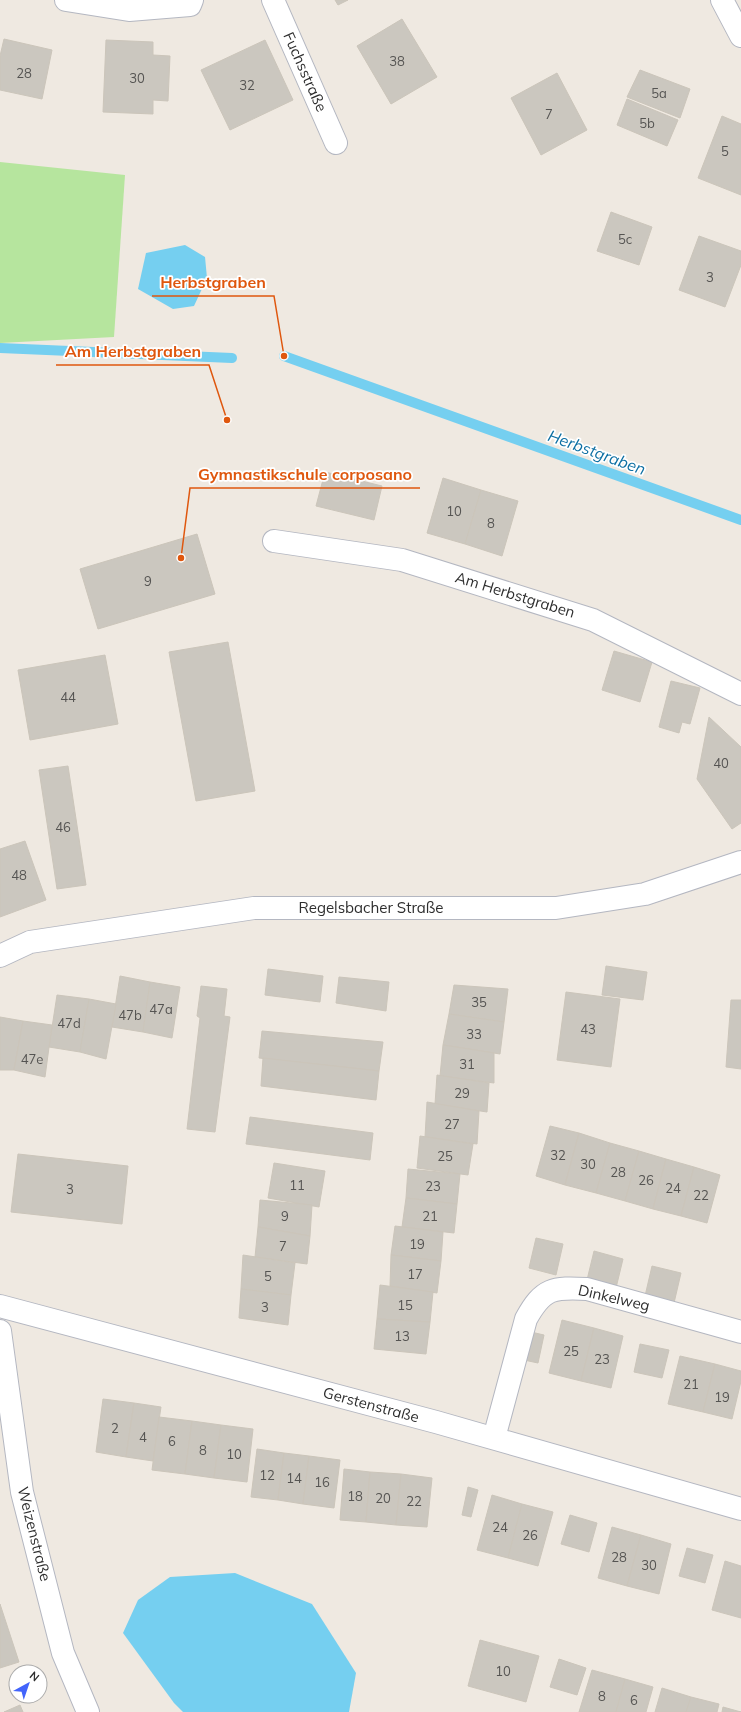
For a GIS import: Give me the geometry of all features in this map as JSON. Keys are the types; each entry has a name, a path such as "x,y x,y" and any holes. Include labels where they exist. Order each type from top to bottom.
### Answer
{"street":[{"path":"66,0 129,10 190,6 192,0"},
{"name":"Fuchsstraße","path":"273,0 336,143"},
{"path":"722,0 741,36"},
{"name":"Am Herbstgraben","path":"274,541 402,560 593,620 741,694"},
{"name":"Regelsbacher Straße","path":"0,956 30,942 254,908 556,908 645,894 741,862"},
{"name":"Dinkelweg","path":"494,1438 526,1319 535,1302 549,1292 565,1288 587,1289 741,1332"},
{"name":"Gerstenstraße","path":"0,1306 494,1438 741,1508"},
{"name":"Weizenstraße","path":"1,1344 22,1492 63,1653 88,1712"}],"green space":[{"path":"0,162 125,175 114,337 0,343"}],"water":[{"path":"185,245 205,257 207,278 194,306 173,309 138,289 146,253"},
{"path":"235,1573 312,1604 356,1673 349,1712 183,1712 174,1703 123,1633 138,1600 170,1577"}],"building":[{"path":"335,0 348,0 338,5"},
{"path":"402,19 437,77 391,104 357,46"},
{"path":"4,39 52,50 42,99 0,90 0,56"},
{"path":"106,40 153,42 153,55 170,56 168,101 153,100 153,114 103,112"},
{"path":"265,40 293,100 230,130 201,70"},
{"path":"640,70 690,89 680,118 627,97"},
{"path":"557,73 587,130 541,155 511,98"},
{"path":"627,99 678,120 667,146 617,125"},
{"path":"722,116 741,124 741,195 698,178"},
{"path":"611,212 652,227 639,265 597,251"},
{"path":"699,236 741,251 741,265 725,307 679,290"},
{"path":"325,472 382,486 374,520 316,506"},
{"path":"443,478 481,490 465,544 427,533"},
{"path":"481,490 518,501 502,556 465,544"},
{"path":"197,534 215,594 98,629 80,569"},
{"path":"228,642 255,791 196,801 169,652"},
{"path":"614,651 652,662 640,702 602,690"},
{"path":"105,655 118,724 30,740 18,670"},
{"path":"671,681 700,688 690,724 682,722 679,733 659,727"},
{"path":"709,717 741,747 741,823 732,829 697,779"},
{"path":"68,766 86,885 57,889 39,770"},
{"path":"25,841 46,900 0,917 0,849"},
{"path":"606,966 647,972 643,1000 602,995"},
{"path":"268,969 323,976 320,1002 265,995"},
{"path":"120,976 150,982 143,1032 112,1027"},
{"path":"339,977 389,982 386,1011 336,1003"},
{"path":"150,982 180,987 172,1038 143,1032"},
{"path":"454,985 508,989 504,1022 449,1014"},
{"path":"201,986 227,989 224,1016 230,1017 215,1132 187,1129 200,1018 197,1016"},
{"path":"566,992 620,999 611,1067 557,1060"},
{"path":"57,995 89,999 80,1052 49,1047"},
{"path":"89,999 116,1004 106,1059 80,1052"},
{"path":"731,1000 741,1000 741,1069 726,1067"},
{"path":"449,1014 504,1022 500,1054 443,1045"},
{"path":"0,1017 23,1021 14,1070 0,1070"},
{"path":"23,1021 52,1025 45,1077 14,1070"},
{"path":"262,1031 383,1042 379,1071 259,1058"},
{"path":"443,1045 494,1053 494,1083 440,1076"},
{"path":"263,1058 379,1071 376,1100 261,1086"},
{"path":"437,1075 489,1083 487,1112 435,1104"},
{"path":"427,1102 479,1111 477,1144 425,1137"},
{"path":"250,1117 373,1133 370,1160 246,1144"},
{"path":"550,1126 579,1133 565,1185 536,1176"},
{"path":"579,1133 610,1143 596,1193 565,1185"},
{"path":"420,1136 473,1144 468,1175 417,1168"},
{"path":"610,1143 639,1151 625,1201 596,1193"},
{"path":"639,1151 666,1159 653,1209 625,1201"},
{"path":"18,1154 128,1166 122,1224 11,1212"},
{"path":"666,1159 694,1167 681,1216 653,1209"},
{"path":"274,1163 325,1171 319,1207 268,1198"},
{"path":"694,1167 720,1175 707,1223 681,1216"},
{"path":"408,1169 460,1174 457,1204 406,1198"},
{"path":"406,1198 457,1204 454,1233 402,1227"},
{"path":"260,1200 312,1205 310,1236 258,1227"},
{"path":"395,1226 443,1232 441,1261 391,1255"},
{"path":"258,1227 310,1236 307,1264 255,1257"},
{"path":"536,1238 563,1244 556,1275 529,1268"},
{"path":"594,1251 623,1259 616,1288 587,1280"},
{"path":"243,1255 295,1263 291,1295 241,1289"},
{"path":"391,1255 441,1261 437,1293 390,1286"},
{"path":"652,1266 681,1273 674,1303 645,1296"},
{"path":"380,1285 433,1292 430,1322 377,1319"},
{"path":"241,1289 291,1295 288,1325 239,1318"},
{"path":"377,1319 430,1322 426,1354 374,1349"},
{"path":"562,1320 594,1328 581,1381 549,1373"},
{"path":"594,1328 623,1336 611,1388 581,1381"},
{"path":"531,1332 544,1335 538,1363 524,1360"},
{"path":"640,1344 669,1350 662,1378 634,1372"},
{"path":"680,1356 715,1364 703,1412 668,1404"},
{"path":"715,1364 741,1371 741,1381 732,1419 703,1412"},
{"path":"103,1399 134,1403 126,1457 96,1452"},
{"path":"134,1403 161,1407 153,1461 126,1457"},
{"path":"159,1417 192,1421 185,1474 152,1470"},
{"path":"192,1421 221,1425 214,1478 185,1474"},
{"path":"221,1425 253,1429 247,1482 214,1478"},
{"path":"257,1449 284,1453 278,1500 251,1497"},
{"path":"284,1453 309,1456 303,1504 278,1500"},
{"path":"309,1456 340,1460 334,1508 303,1504"},
{"path":"344,1469 370,1472 366,1522 340,1520"},
{"path":"370,1472 401,1474 396,1525 366,1522"},
{"path":"401,1474 432,1478 427,1527 396,1525"},
{"path":"468,1487 478,1490 471,1517 462,1515"},
{"path":"492,1495 522,1504 508,1558 477,1550"},
{"path":"522,1504 553,1512 538,1566 508,1558"},
{"path":"570,1515 597,1523 589,1552 561,1544"},
{"path":"612,1527 641,1535 627,1586 598,1578"},
{"path":"641,1535 671,1544 659,1594 627,1586"},
{"path":"687,1548 713,1555 705,1583 679,1576"},
{"path":"725,1561 741,1566 741,1618 712,1610"},
{"path":"0,1604 19,1662 8,1664 8,1665 0,1668"},
{"path":"480,1640 539,1656 526,1702 468,1686"},
{"path":"559,1659 586,1668 577,1695 550,1687"},
{"path":"592,1670 625,1679 616,1712 579,1712"},
{"path":"625,1679 653,1687 646,1712 616,1712"},
{"path":"662,1688 691,1697 686,1712 655,1712"},
{"path":"691,1697 719,1704 717,1712 686,1712"},
{"path":"20,1705 23,1712 4,1712"},
{"path":"723,1707 741,1712 722,1712"}],"waterway":[{"name":"Herbstgraben","path":"0,348 232,358"},
{"name":"Herbstgraben","path":"284,356 741,520"}],"place":[{"name":"Herbstgraben","path":"284,356"},
{"name":"Am Herbstgraben","path":"227,420"},
{"name":"Gymnastikschule corposano","path":"181,558"}]}
